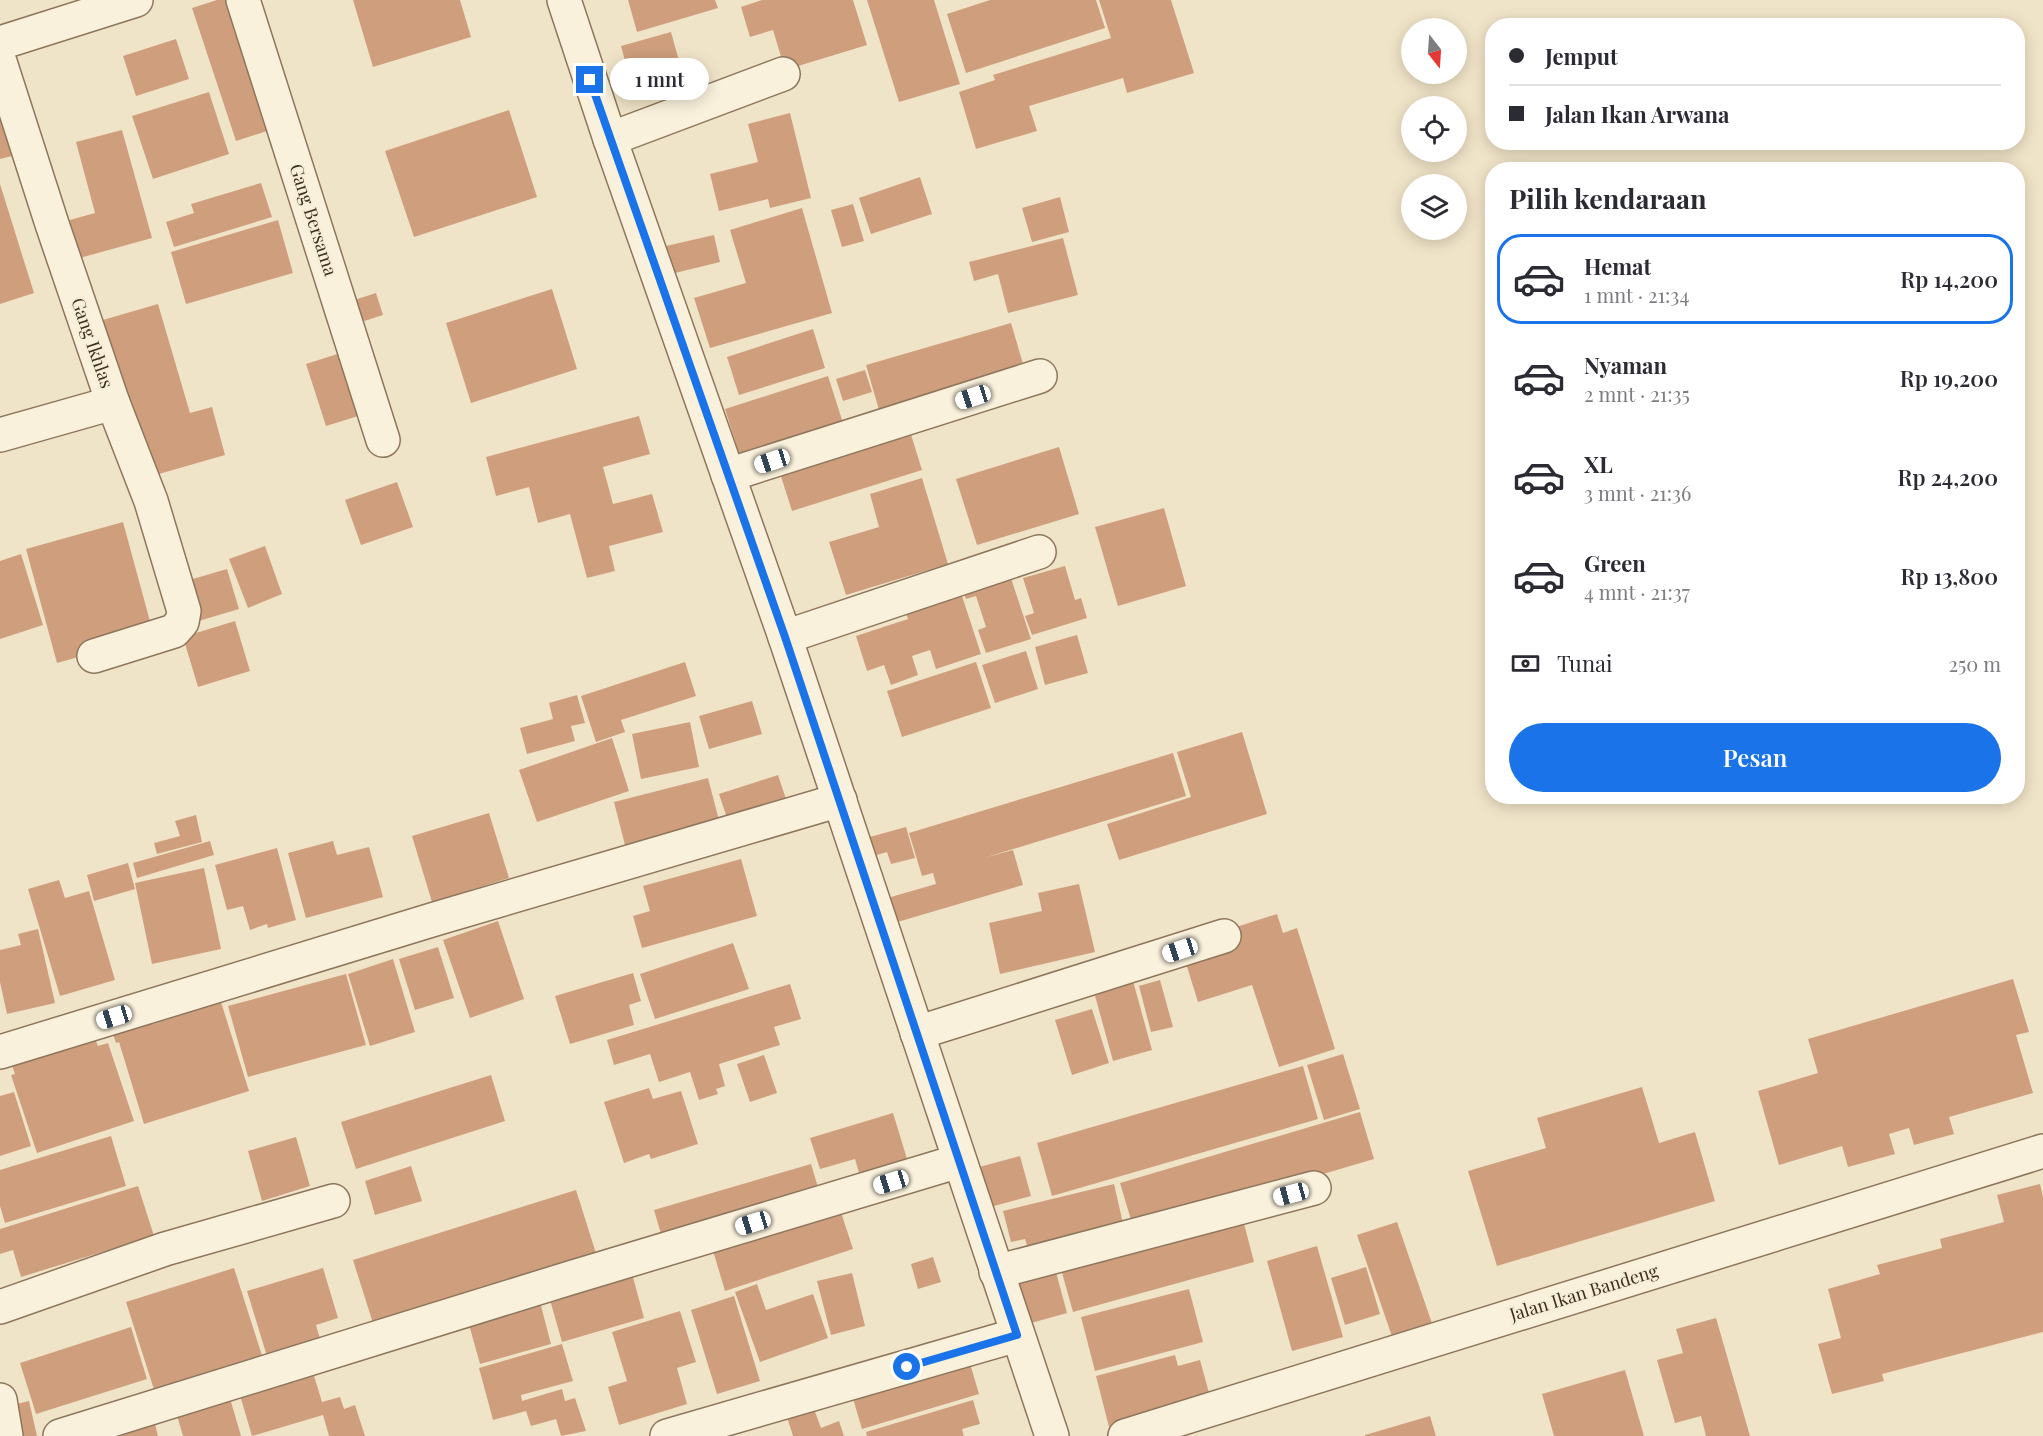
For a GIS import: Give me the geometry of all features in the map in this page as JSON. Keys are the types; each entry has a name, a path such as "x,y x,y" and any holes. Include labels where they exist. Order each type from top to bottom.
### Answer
{"street":[{"path":"0,43 136,0"},
{"name":"Gang Bersama","path":"243,0 383,440"},
{"path":"564,0 610,139 785,637 1052,1436"},
{"name":"Gang Ikhlas","path":"0,62 113,403 151,501 184,611 182,622 174,631 94,656"},
{"path":"610,139 783,74"},
{"path":"728,475 1040,376"},
{"path":"0,435 113,403"},
{"path":"785,637 1040,552"},
{"path":"0,1052 435,919 840,800"},
{"path":"917,1034 1224,936"},
{"name":"Jalan Ikan Bandeng","path":"1125,1436 2043,1151"},
{"path":"60,1436 570,1278 959,1161"},
{"path":"996,1272 1314,1188"},
{"path":"0,1306 165,1249 333,1201"},
{"path":"667,1436 1017,1335"},
{"path":"0,1400 6,1436"}],"building":[{"path":"217,0 234,0 276,128 236,141 192,8"},
{"path":"353,0 460,0 471,37 373,67"},
{"path":"628,0 715,0 718,8 637,32"},
{"path":"762,0 853,0 867,45 785,70 773,30 750,37 741,7"},
{"path":"867,0 934,0 960,84 899,102"},
{"path":"990,0 1096,0 1105,28 966,73 947,14"},
{"path":"1099,0 1171,0 1194,73 1127,93 1123,78 1029,106 1037,131 976,149 959,92 995,80 993,75 1111,38"},
{"path":"671,32 681,68 631,82 621,46"},
{"path":"176,39 189,79 136,96 123,56"},
{"path":"209,92 229,154 153,179 132,116"},
{"path":"0,101 16,155 0,159"},
{"path":"509,110 537,197 414,237 385,151"},
{"path":"790,113 811,198 770,208 768,199 719,211 710,174 758,162 748,124"},
{"path":"122,130 152,238 69,261 59,223 95,213 76,142"},
{"path":"920,177 932,214 871,234 859,198"},
{"path":"261,183 272,217 174,247 166,222 194,213 191,204"},
{"path":"0,184 34,293 0,304"},
{"path":"1060,197 1069,232 1032,242 1022,208"},
{"path":"853,204 864,241 842,247 831,210"},
{"path":"802,208 832,313 710,348 694,298 746,283 730,230"},
{"path":"278,220 293,273 186,304 171,252"},
{"path":"714,235 720,262 659,277 653,249"},
{"path":"1063,238 1078,295 1008,313 998,274 974,281 969,262"},
{"path":"552,289 577,369 471,403 446,323"},
{"path":"376,293 383,315 349,326 342,304"},
{"path":"158,304 190,413 212,407 225,455 152,476 96,322"},
{"path":"1011,323 1026,374 881,417 866,365"},
{"path":"813,329 825,368 739,395 727,357"},
{"path":"350,350 371,412 326,426 306,364"},
{"path":"865,370 872,392 843,401 836,379"},
{"path":"828,376 843,423 740,457 725,409"},
{"path":"639,416 650,454 603,467 613,504 652,494 663,532 609,546 615,571 587,578 570,514 538,523 529,487 496,496 486,457"},
{"path":"908,425 922,470 792,511 778,467"},
{"path":"1059,447 1079,514 977,545 956,479"},
{"path":"922,478 948,564 846,595 829,542 879,527 870,494"},
{"path":"397,482 413,527 361,545 345,500"},
{"path":"1164,508 1186,586 1118,606 1095,527"},
{"path":"123,522 154,636 57,663 26,549"},
{"path":"265,546 282,594 248,608 229,559"},
{"path":"21,554 43,625 0,639 0,561"},
{"path":"1065,566 1075,600 1081,598 1087,618 1032,635 1025,616 1034,613 1023,578"},
{"path":"227,569 239,609 192,623 179,583"},
{"path":"1009,572 1031,639 986,653 978,630 986,627 976,596 966,599 962,587"},
{"path":"960,590 981,654 936,669 930,650 912,656 918,675 891,685 884,665 867,671 856,636 908,619 904,608"},
{"path":"235,621 250,671 198,687 183,637"},
{"path":"1077,635 1088,673 1045,685 1035,647"},
{"path":"1026,651 1038,689 995,703 982,665"},
{"path":"685,662 696,696 621,720 625,732 596,742 581,696"},
{"path":"976,662 991,708 902,737 887,691"},
{"path":"577,695 585,723 571,726 575,741 527,754 520,728 553,719 549,703"},
{"path":"752,701 762,734 709,749 699,716"},
{"path":"690,722 699,767 641,779 632,734"},
{"path":"1242,732 1267,814 1119,860 1107,824 1191,797 1177,752"},
{"path":"612,738 629,791 537,822 519,770"},
{"path":"1173,753 1186,796 984,858 1013,850 1023,885 884,926 877,901 936,884 933,873 922,876 909,833"},
{"path":"778,775 789,808 730,827 719,794"},
{"path":"708,778 721,828 627,853 614,802"},
{"path":"489,813 509,878 432,902 412,836"},
{"path":"196,815 202,842 157,854 154,843 180,836 175,821"},
{"path":"906,827 915,858 891,864 887,852 860,860 855,841"},
{"path":"210,841 214,855 137,878 133,863"},
{"path":"333,841 337,855 369,847 383,897 306,918 288,853"},
{"path":"277,848 296,920 268,928 267,924 250,930 243,906 227,910 215,865"},
{"path":"741,859 757,916 642,948 633,916 650,911 643,886"},
{"path":"128,863 135,889 94,901 87,875"},
{"path":"204,868 221,949 152,964 135,883"},
{"path":"59,880 65,898 89,891 115,980 60,996 28,889"},
{"path":"1079,884 1095,952 1000,974 989,923 1042,911 1038,893"},
{"path":"1277,914 1283,933 1297,928 1335,1049 1279,1067 1252,985 1198,1002 1184,957 1233,928"},
{"path":"498,921 524,999 470,1018 443,940"},
{"path":"38,929 55,1003 7,1014 0,982 0,950 21,945 18,934"},
{"path":"733,943 749,989 655,1019 640,974"},
{"path":"438,947 454,998 415,1010 399,959"},
{"path":"393,959 415,1032 370,1046 348,974"},
{"path":"633,973 641,1001 629,1005 634,1025 570,1044 555,996"},
{"path":"346,974 366,1045 248,1077 228,1006"},
{"path":"2013,979 2029,1032 2016,1035 2033,1093 1949,1117 1954,1134 1914,1145 1909,1128 1889,1134 1895,1154 1848,1167 1842,1146 1779,1165 1758,1091 1818,1073 1808,1039"},
{"path":"1160,980 1173,1027 1151,1032 1139,986"},
{"path":"1133,981 1152,1050 1113,1061 1094,992"},
{"path":"790,984 801,1019 774,1027 780,1045 719,1064 725,1086 716,1089 718,1094 699,1100 690,1072 659,1082 650,1054 614,1065 607,1040"},
{"path":"221,1002 249,1091 144,1124 119,1042 116,1043 113,1034 151,1017 153,1024"},
{"path":"1092,1009 1109,1063 1072,1075 1055,1020"},
{"path":"95,1039 98,1046 108,1043 134,1121 37,1153 11,1075 15,1074 9,1057"},
{"path":"1343,1054 1360,1109 1324,1120 1307,1065"},
{"path":"764,1055 777,1093 750,1102 737,1064"},
{"path":"1303,1066 1318,1119 1052,1196 1037,1143"},
{"path":"491,1075 505,1121 356,1169 341,1122"},
{"path":"1642,1087 1659,1143 1695,1132 1715,1201 1497,1266 1468,1171 1546,1148 1537,1118"},
{"path":"649,1088 653,1099 681,1091 698,1144 651,1159 649,1154 624,1163 604,1102"},
{"path":"14,1092 31,1146 0,1156 0,1096"},
{"path":"1360,1112 1374,1159 1134,1230 1120,1183"},
{"path":"893,1113 911,1172 863,1186 855,1159 820,1169 810,1138"},
{"path":"111,1136 126,1186 5,1223 0,1206 0,1170"},
{"path":"296,1137 310,1186 262,1201 248,1151"},
{"path":"1020,1156 1031,1196 983,1209 972,1169"},
{"path":"811,1164 821,1197 664,1244 654,1210"},
{"path":"411,1166 422,1201 375,1215 365,1181"},
{"path":"1114,1184 1125,1232 1030,1255 1025,1239 1011,1242 1003,1211"},
{"path":"2040,1184 2043,1197 2043,1332 1882,1374 1884,1381 1832,1394 1818,1344 1841,1338 1828,1289 1880,1274 1877,1265 1942,1248 1940,1239 2004,1222 1997,1195"},
{"path":"138,1186 154,1236 21,1277 13,1250 0,1254 0,1229"},
{"path":"576,1190 600,1266 377,1336 353,1260"},
{"path":"838,1203 853,1249 725,1291 711,1244"},
{"path":"1241,1212 1254,1262 1073,1312 1059,1262"},
{"path":"1397,1222 1435,1332 1395,1345 1357,1235"},
{"path":"1317,1246 1343,1337 1292,1351 1267,1261"},
{"path":"933,1257 941,1282 918,1289 911,1264"},
{"path":"1053,1261 1067,1313 1017,1327 1003,1274"},
{"path":"1366,1267 1380,1314 1345,1325 1331,1278"},
{"path":"234,1268 265,1365 157,1399 126,1302"},
{"path":"323,1268 338,1318 316,1325 323,1349 270,1366 247,1291"},
{"path":"852,1273 865,1326 831,1335 817,1281"},
{"path":"633,1277 644,1318 562,1342 550,1300"},
{"path":"757,1284 766,1310 813,1294 828,1338 760,1362 735,1292"},
{"path":"1189,1289 1203,1342 1095,1371 1081,1317"},
{"path":"734,1296 760,1381 717,1394 691,1310"},
{"path":"540,1302 551,1344 480,1364 468,1321"},
{"path":"680,1311 696,1362 677,1368 687,1404 619,1425 608,1387 627,1381 612,1332"},
{"path":"1716,1318 1750,1436 1706,1436 1701,1416 1675,1423 1657,1360 1683,1353 1676,1329"},
{"path":"131,1327 147,1379 36,1414 20,1363"},
{"path":"562,1344 573,1381 521,1395 522,1401 562,1389 565,1401 575,1398 586,1431 561,1436 556,1419 531,1426 526,1411 493,1420 479,1368"},
{"path":"966,1350 979,1394 862,1429 849,1385"},
{"path":"1175,1355 1178,1366 1200,1360 1211,1400 1109,1427 1096,1376"},
{"path":"312,1369 322,1402 340,1397 344,1409 355,1405 365,1436 329,1436 323,1415 252,1436 239,1392"},
{"path":"1625,1370 1644,1436 1554,1436 1542,1394"},
{"path":"229,1395 241,1436 183,1436 176,1412"},
{"path":"973,1400 980,1424 962,1429 964,1436 867,1436 866,1432"},
{"path":"29,1401 37,1436 11,1436 3,1407"},
{"path":"813,1406 821,1428 839,1421 844,1436 793,1436 786,1414"},
{"path":"1430,1416 1436,1436 1365,1436 1365,1435"},
{"path":"154,1420 158,1436 99,1436"}],"route":[{"path":"590,80 785,637 1017,1335 907,1367"}]}
